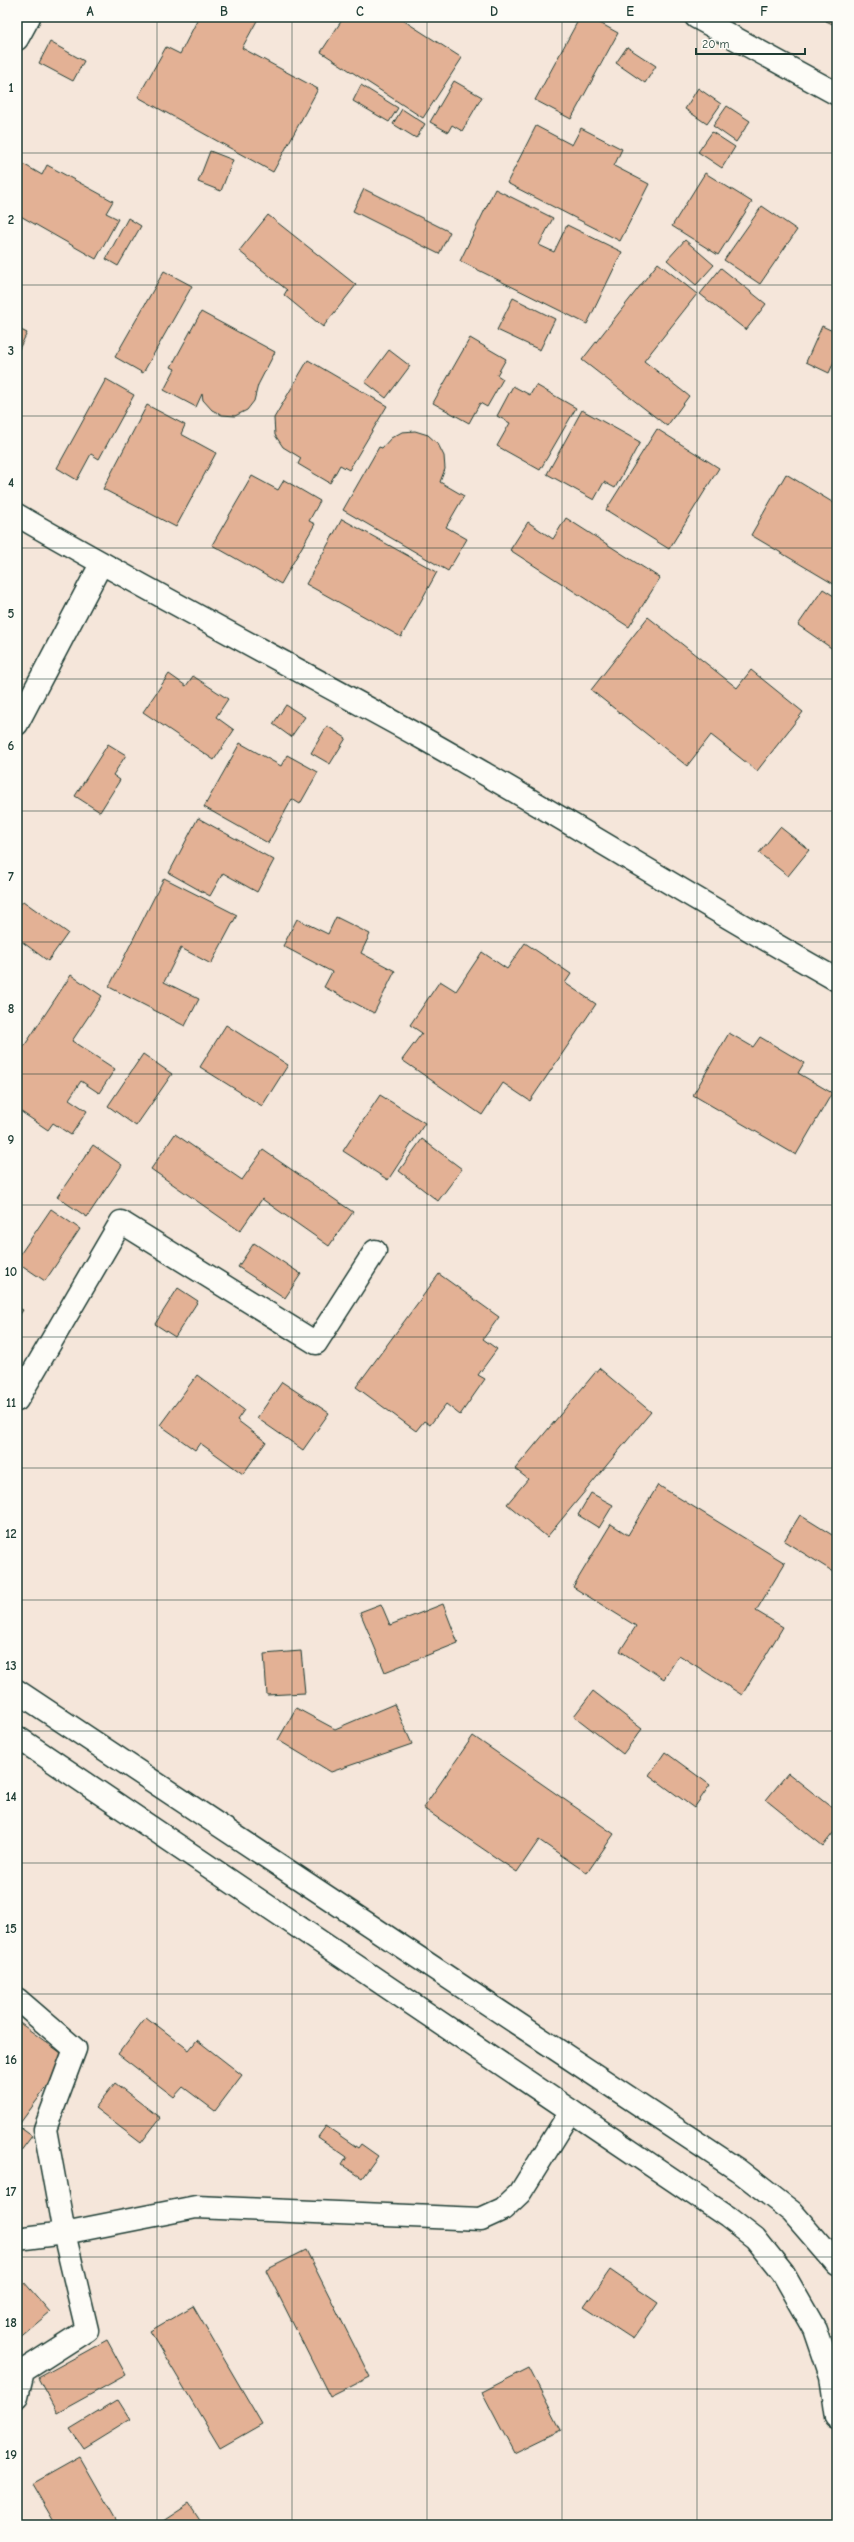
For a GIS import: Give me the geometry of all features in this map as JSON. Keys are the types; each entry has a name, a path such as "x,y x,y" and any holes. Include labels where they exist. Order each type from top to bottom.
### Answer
{"street":[{"path":"17,39 29,17"},
{"path":"696,17 837,94"},
{"path":"17,515 101,564 425,740 743,928 837,980"},
{"path":"17,724 101,564"},
{"path":"17,1400 122,1222 316,1343 375,1251"},
{"path":"17,1691 738,2170 792,2212 837,2264"},
{"path":"17,1737 728,2217 755,2238 783,2273 815,2329 831,2376 837,2418"},
{"path":"17,1999 76,2050 45,2129 64,2233 87,2330 23,2371 17,2396"},
{"path":"17,2239 64,2233 196,2207 481,2219 503,2209 520,2192 571,2111"}],"building":[{"path":"199,17 259,17 242,48 318,89 273,172 138,97 166,47 180,54"},
{"path":"344,17 398,17 462,58 423,118 321,52"},
{"path":"580,17 589,17 618,33 571,119 535,100"},
{"path":"828,17 837,17 837,26 826,21"},
{"path":"50,42 84,61 73,81 39,63"},
{"path":"627,47 656,66 645,83 616,63"},
{"path":"454,81 482,97 462,131 452,125 448,132 430,122"},
{"path":"361,85 398,108 389,122 353,101"},
{"path":"698,88 721,104 707,124 685,109"},
{"path":"727,106 750,121 736,142 713,126"},
{"path":"402,109 425,124 416,138 393,124"},
{"path":"536,126 572,145 581,128 622,149 614,166 649,184 620,241 507,183"},
{"path":"712,132 735,147 722,168 698,152"},
{"path":"210,151 233,160 221,191 198,182"},
{"path":"18,161 42,175 47,165 113,201 106,213 118,219 96,259 17,214"},
{"path":"705,173 752,202 718,255 672,226"},
{"path":"364,189 450,232 439,254 353,211"},
{"path":"495,189 553,218 539,245 554,252 567,225 622,252 587,324 460,261"},
{"path":"762,206 797,230 760,284 724,260"},
{"path":"268,215 356,285 323,327 284,295 287,290 239,251"},
{"path":"128,218 141,226 118,266 106,259"},
{"path":"685,240 714,265 696,285 667,260"},
{"path":"658,263 697,294 644,361 689,396 667,426 582,360"},
{"path":"721,268 766,304 746,330 700,294"},
{"path":"164,271 192,286 143,373 115,357"},
{"path":"513,298 555,319 540,350 497,330"},
{"path":"201,312 275,352 258,385 254,401 247,410 235,416 222,415 212,410 203,400 202,394 196,407 164,390 175,369 171,367"},
{"path":"822,326 837,333 837,355 829,373 806,362"},
{"path":"17,328 27,333 17,353"},
{"path":"470,338 506,359 497,375 503,379 487,407 480,403 469,423 433,403"},
{"path":"389,350 410,366 386,398 365,382"},
{"path":"308,360 387,406 349,470 340,465 330,483 298,464 301,458 283,447 275,435 274,418"},
{"path":"106,379 134,395 99,459 91,454 77,480 57,468"},
{"path":"536,385 576,408 540,470 497,446 510,423 497,416 513,386 530,395"},
{"path":"147,405 185,425 181,434 216,453 176,527 103,489"},
{"path":"582,410 640,442 615,488 604,482 594,500 547,474"},
{"path":"657,429 719,468 669,549 606,510"},
{"path":"415,431 428,435 438,444 444,456 445,469 440,482 464,496 446,527 467,539 448,571 343,510 379,447 382,448 391,438 402,432"},
{"path":"786,474 837,505 837,586 751,535"},
{"path":"252,476 278,490 284,480 320,501 309,521 315,524 281,584 212,545"},
{"path":"566,518 660,578 629,627 510,550 528,522 553,539"},
{"path":"342,519 437,572 401,637 306,584"},
{"path":"823,589 837,598 837,652 798,625"},
{"path":"648,617 737,688 751,670 803,712 757,771 711,735 687,766 591,690"},
{"path":"169,674 186,686 193,676 228,699 216,717 234,730 214,760 143,712"},
{"path":"286,705 305,717 291,737 273,724"},
{"path":"327,726 346,738 330,764 311,753"},
{"path":"240,743 281,766 287,755 318,772 300,804 292,799 268,843 204,807"},
{"path":"108,744 126,755 113,775 120,780 100,812 75,796"},
{"path":"198,818 274,860 257,892 223,873 210,896 169,873"},
{"path":"780,827 809,850 788,876 759,853"},
{"path":"164,878 237,915 211,964 181,948 164,982 199,999 185,1026 109,987"},
{"path":"23,901 68,933 48,961 17,938 17,910"},
{"path":"336,917 370,934 361,953 395,971 374,1013 324,987 332,972 283,946 297,919 328,934"},
{"path":"525,943 571,974 565,983 596,1004 530,1101 503,1083 482,1115 402,1060 422,1033 410,1025 440,981 456,991 482,952 507,969"},
{"path":"71,975 102,996 72,1041 115,1069 99,1093 81,1081 69,1099 87,1111 71,1135 53,1123 48,1130 17,1109 17,1057"},
{"path":"226,1025 288,1065 262,1106 200,1067"},
{"path":"729,1033 753,1047 760,1037 804,1063 798,1073 832,1093 796,1155 693,1095"},
{"path":"143,1054 172,1074 136,1126 108,1106"},
{"path":"380,1095 425,1123 388,1180 343,1151"},
{"path":"175,1134 242,1180 263,1150 353,1212 329,1246 262,1199 240,1231 151,1169"},
{"path":"422,1139 462,1169 438,1201 399,1171"},
{"path":"93,1145 122,1165 87,1217 57,1197"},
{"path":"51,1209 80,1229 45,1281 17,1262 17,1259"},
{"path":"254,1243 301,1274 285,1298 238,1267"},
{"path":"439,1274 499,1317 483,1339 497,1349 478,1375 485,1379 460,1415 446,1404 430,1425 424,1421 416,1431 356,1387"},
{"path":"178,1288 198,1301 175,1337 155,1324"},
{"path":"17,1307 23,1310 17,1319"},
{"path":"599,1368 651,1412 547,1537 507,1504 528,1479 515,1469"},
{"path":"197,1375 244,1410 237,1420 266,1442 243,1474 200,1443 195,1450 160,1425"},
{"path":"282,1382 329,1413 303,1450 257,1418"},
{"path":"658,1485 785,1563 756,1611 783,1627 742,1695 679,1655 664,1679 620,1651 636,1626 573,1587 611,1524 628,1535"},
{"path":"591,1493 613,1505 599,1528 578,1515"},
{"path":"800,1515 837,1538 837,1574 784,1541"},
{"path":"381,1604 390,1625 443,1604 458,1643 385,1672 360,1612"},
{"path":"301,1651 305,1693 267,1695 264,1654"},
{"path":"593,1691 642,1729 623,1754 574,1716"},
{"path":"394,1704 412,1744 331,1772 278,1740 296,1708 335,1729"},
{"path":"473,1736 614,1834 587,1873 539,1840 517,1872 423,1808"},
{"path":"665,1752 710,1785 694,1808 649,1775"},
{"path":"788,1773 837,1812 837,1828 823,1846 766,1800"},
{"path":"146,2017 189,2050 197,2040 242,2075 215,2111 183,2087 174,2097 118,2054"},
{"path":"17,2021 68,2058 18,2126 32,2136 17,2156"},
{"path":"115,2083 160,2118 141,2143 95,2108"},
{"path":"326,2126 358,2148 361,2144 378,2156 362,2178 342,2165 347,2157 318,2137"},
{"path":"306,2250 370,2377 330,2397 266,2270"},
{"path":"610,2270 658,2303 633,2339 584,2307"},
{"path":"17,2274 50,2312 17,2340"},
{"path":"193,2306 262,2424 220,2448 150,2331"},
{"path":"107,2340 126,2375 57,2413 38,2378"},
{"path":"529,2368 561,2430 514,2453 482,2392"},
{"path":"118,2400 130,2419 83,2448 70,2429"},
{"path":"80,2457 119,2525 56,2525 32,2484"},
{"path":"189,2504 203,2525 157,2525"}]}
